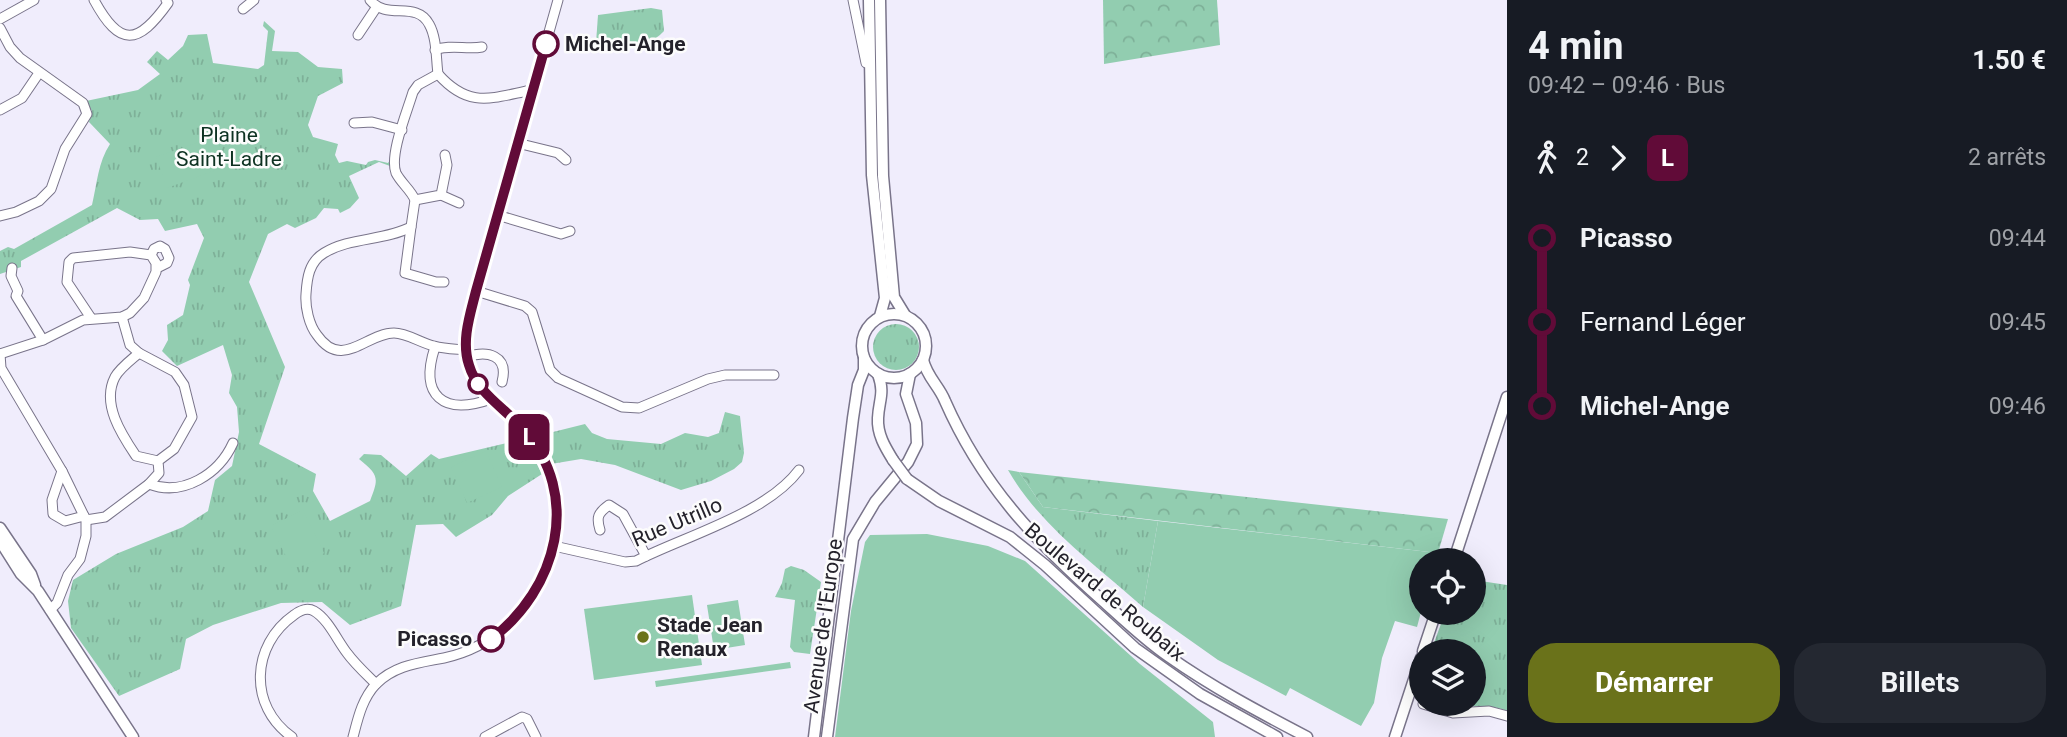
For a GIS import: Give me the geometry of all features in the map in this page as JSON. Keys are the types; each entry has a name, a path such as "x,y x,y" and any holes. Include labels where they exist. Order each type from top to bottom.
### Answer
{"main road":[{"path":"869,0 872,175 885,298 880,316"},
{"path":"881,0 883,176 894,297 905,315 920,326 925,336 926,348 923,360 910,374 891,378 878,374 864,358 863,337 870,324 880,316 892,313 905,315"},
{"name":"Avenue de l'Europe","path":"814,737 853,418 858,385 864,370 864,358"},
{"name":"Boulevard de Roubaix","path":"923,360 931,380 941,390 966,444 982,470 1018,519 1042,544 1136,631 1167,655 1218,689 1307,737"},
{"name":"Boulevard de Roubaix","path":"878,374 883,388 877,419 878,430 893,460 907,479 939,501 1010,537 1045,565 1135,648 1200,694 1277,737"},
{"name":"Avenue de l'Europe","path":"827,737 853,538 875,502 914,453 917,444 915,423 906,394 910,374"},
{"path":"1458,548 1507,397"},
{"path":"0,528 30,574 37,591"},
{"path":"0,541 21,574 50,610 133,737"},
{"path":"1395,737 1409,693"}],"street":[{"path":"0,19 34,0"},
{"path":"94,0 111,26 132,36 148,28 168,3 166,0"},
{"path":"243,9 254,0"},
{"path":"353,737 365,698 376,684 390,673 405,665 446,658 476,647 517,617 534,594 546,571 554,546 556,504 551,479 542,458 524,430 476,381 466,353 467,328 476,291 558,0"},
{"path":"853,0 871,95"},
{"path":"358,35 373,4 385,11 416,12 424,17 433,34 438,74 451,89 469,97 496,97 532,90"},
{"path":"0,28 10,47 39,73 83,103 88,114 65,149 51,189 39,201 0,216"},
{"path":"435,50 443,47 482,47"},
{"path":"0,110 22,98 39,73"},
{"path":"438,74 418,85 412,92 394,157 395,169 415,200 405,273 444,282"},
{"path":"354,122 372,121 402,130"},
{"path":"517,144 558,153 566,160"},
{"path":"441,195 447,165 445,155"},
{"path":"415,200 441,195 459,203"},
{"path":"497,215 561,234 570,231"},
{"path":"411,227 393,235 335,248 319,257 309,270 305,300 314,332 329,347 338,350 349,350 385,334 395,333 466,353 486,352 497,358 502,369 502,382"},
{"path":"50,610 57,603 68,575 79,559 86,536 85,518 62,471 1,368 0,354 43,340 83,320 122,317 130,313 145,298 157,268 149,254 130,252 77,256 69,262 66,282 91,318"},
{"path":"12,268 11,276 18,291 16,296 43,340"},
{"path":"476,291 525,306 532,312 550,370 558,378 622,407 639,408 708,379 725,375 774,375"},
{"path":"122,317 130,345 139,353 175,372 184,385 192,411 188,425 174,449 159,461"},
{"path":"435,346 429,377 436,395 445,402 458,406 474,405 491,399"},
{"path":"139,353 114,378 114,414 117,426 136,456 159,461"},
{"path":"149,484 169,489 185,486 219,466 233,443"},
{"path":"62,471 52,500 53,514 65,521 105,517 149,484 159,473 159,461"},
{"name":"Rue Utrillo","path":"554,546 625,562 636,561 731,519 788,485 799,470"},
{"path":"600,530 597,519 600,512 609,505 623,514 646,556"},
{"path":"292,737 277,723 264,703 260,680 261,657 273,633 299,611 316,612 348,655 376,684"},
{"path":"1486,711 1507,716"},
{"path":"485,737 522,717 527,719 536,737"}],"green space":[{"path":"1103,0 1217,0 1220,45 1104,64"},
{"path":"651,8 662,10 664,31 650,42 633,46 596,43 598,15"},
{"name":"Plaine Saint-Ladre","path":"264,21 275,31 272,51 298,52 318,67 342,69 343,83 318,96 308,125 313,137 338,144 335,155 339,163 347,161 366,165 375,160 388,163 390,160 390,166 379,162 349,176 359,198 350,208 340,213 338,209 324,208 316,218 295,228 287,224 268,234 249,282 285,367 259,444 316,474 313,491 330,521 370,501 376,482 374,473 359,459 364,454 381,455 406,476 431,454 439,459 524,439 542,474 508,496 492,515 456,537 443,524 416,525 401,606 350,625 322,602 281,603 213,625 186,639 180,669 119,696 71,628 68,601 73,580 116,554 183,527 208,511 215,480 232,466 239,432 237,407 229,393 232,375 223,345 177,366 162,351 168,340 167,325 183,315 190,285 188,280 204,238 197,224 165,231 158,219 140,220 117,208 21,261 21,267 0,274 0,251 8,247 14,249 92,205 100,166 110,144 89,122 92,111 86,101 138,90 160,74 147,62 157,51 168,60 183,46 188,35 207,34 213,63 258,69 264,65 268,31 263,26"},
{"path":"216,136 227,166 167,188 156,157"},
{"path":"896,324 912,331 919,347 912,363 896,370 880,363 873,347 880,331"},
{"path":"725,412 740,416 744,453 742,462 711,481 681,490 615,465 581,459 551,464 537,436 585,424 592,433 607,439 661,444 685,433 708,437 719,433"},
{"path":"486,451 502,487 467,503 451,467"},
{"path":"1008,470 1019,472 1043,507 1158,521 1143,607 1052,527"},
{"path":"1019,472 1448,519 1439,548 1409,550 1043,507"},
{"path":"303,510 324,553 310,563 292,568 272,529 273,525"},
{"path":"1158,521 1409,550 1409,625 1395,621 1382,658 1374,703 1361,726 1290,688 1286,696 1218,660 1143,607"},
{"path":"927,534 988,546 1025,561 1140,664 1213,722 1215,737 835,737 851,611 865,542 870,535"},
{"path":"791,566 804,570 821,582 810,654 794,652 790,647 795,600 775,597 785,569"},
{"path":"1486,582 1507,585 1507,711 1486,707 1486,639 1435,639 1441,625 1486,625"},
{"name":"Stade Jean Renaux","path":"692,595 702,665 594,680 584,609"},
{"path":"738,600 745,645 714,650 707,605"},
{"path":"790,662 791,668 656,687 655,681"}],"bus line":[{"name":"L","path":"491,639 517,617 534,594 546,571 556,531 556,504 551,479 539,451 524,430 476,381 468,365 466,350 467,328 476,291 546,44"}],"place":[{"name":"Michel-Ange","path":"546,44"},
{"name":"Stade Jean Renaux","path":"643,637"},
{"name":"Picasso","path":"491,639"}]}
